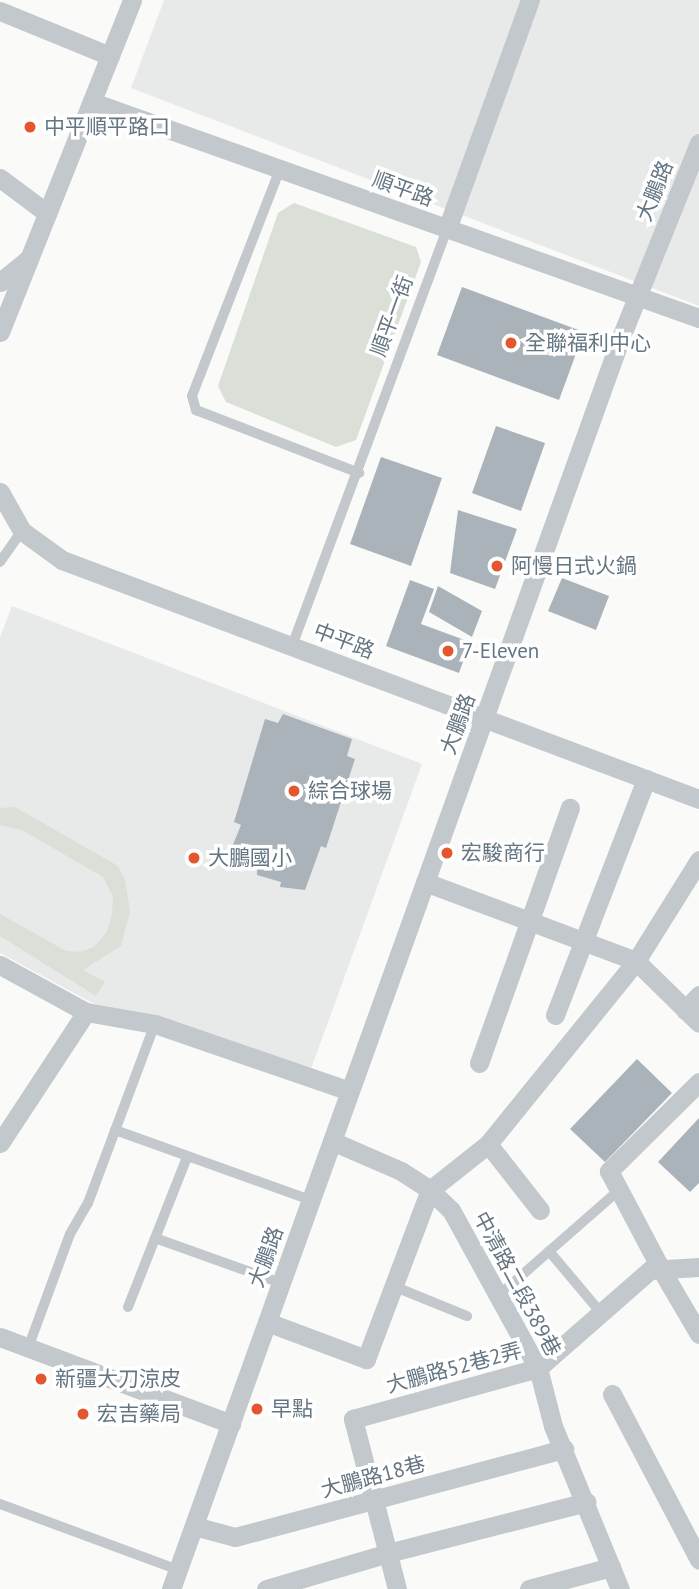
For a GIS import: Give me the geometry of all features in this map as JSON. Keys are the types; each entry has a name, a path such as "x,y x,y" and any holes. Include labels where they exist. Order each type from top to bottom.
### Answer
{"street":[{"path":"0,332 132,0"},
{"name":"順平一街","path":"447,229 530,0"},
{"path":"0,11 110,56"},
{"name":"順平路","path":"92,102 699,318"},
{"name":"大鵬路","path":"171,1589 636,296 699,143"},
{"path":"0,178 47,213"},
{"path":"0,282 28,259"},
{"name":"中平路","path":"0,492 22,531 61,560 699,799"},
{"path":"555,1015 646,779"},
{"path":"479,1063 570,808"},
{"path":"393,1286 430,1190 488,1144 636,961 699,860"},
{"path":"425,882 636,961 692,1016 699,995"},
{"path":"0,965 86,1012 155,1024 350,1091"},
{"path":"0,1143 86,1012"},
{"path":"699,1082 610,1171 662,1271 699,1334"},
{"name":"中清路二段389巷","path":"332,1141 401,1171 430,1190 451,1210 538,1368 553,1426 587,1502 620,1589"},
{"path":"488,1144 540,1210"},
{"name":"大鵬路52巷2弄","path":"375,1500 354,1419 538,1368 650,1270 699,1267"},
{"name":"大鵬路","path":"267,1322 366,1359 393,1286"},
{"path":"0,1337 231,1424"},
{"path":"612,1394 699,1560"},
{"name":"大鵬路18巷","path":"194,1526 235,1537 564,1449"},
{"path":"375,1500 397,1589"},
{"path":"266,1589 388,1553 587,1502"},
{"path":"529,1589 611,1567"}],"lane":[{"path":"280,169 192,396 196,410 359,473"},
{"name":"順平一街","path":"292,646 359,473 447,229"},
{"path":"0,562 22,531"},
{"path":"28,1348 70,1234 88,1203 155,1024"},
{"path":"116,1130 311,1200"},
{"path":"128,1307 187,1157"},
{"path":"498,1296 619,1190"},
{"path":"155,1238 281,1283"},
{"path":"549,1251 601,1313"},
{"path":"393,1286 467,1316"},
{"path":"0,1504 178,1570"}],"shaded area":[{"path":"164,0 699,0 699,306 131,88"},
{"path":"294,203 416,247 421,262 356,440 336,447 226,402 218,386 278,213"},
{"name":"大鵬國小","path":"12,606 422,764 308,1077 98,1006 0,953 0,637"},
{"path":"15,807 118,866 125,880 130,911 121,946 83,970 105,982 96,996 0,936 0,914 66,951 80,952 94,947 107,932 112,914 113,897 103,877 22,830 0,825 0,808"}],"building":[{"name":"全聯福利中心","path":"462,287 584,332 559,400 437,355"},
{"path":"496,426 545,443 521,511 472,493"},
{"path":"381,457 442,478 411,566 350,544"},
{"path":"458,510 517,529 495,589 450,573"},
{"path":"562,578 609,596 596,630 548,611"},
{"path":"410,580 434,589 421,624 470,642 459,673 386,646"},
{"path":"438,586 482,611 472,637 429,612"},
{"name":"綜合球場","path":"283,714 352,739 347,756 355,759 326,848 321,846 305,890 280,887 281,882 257,875 257,865 248,862 251,855 232,847 241,825 234,822 265,719 278,723"},
{"path":"637,1059 672,1093 605,1162 570,1129"},
{"path":"699,1118 699,1183 690,1192 658,1162"}],"place":[{"name":"中平順平路口","path":"30,127"},
{"name":"全聯福利中心","path":"511,343"},
{"name":"阿慢日式火鍋","path":"497,566"},
{"name":"7-Eleven","path":"448,651"},
{"name":"綜合球場","path":"294,791"},
{"name":"宏駿商行","path":"447,853"},
{"name":"大鵬國小","path":"194,858"},
{"name":"新疆大刀涼皮","path":"41,1379"},
{"name":"早點","path":"257,1409"},
{"name":"宏吉藥局","path":"83,1414"}]}
